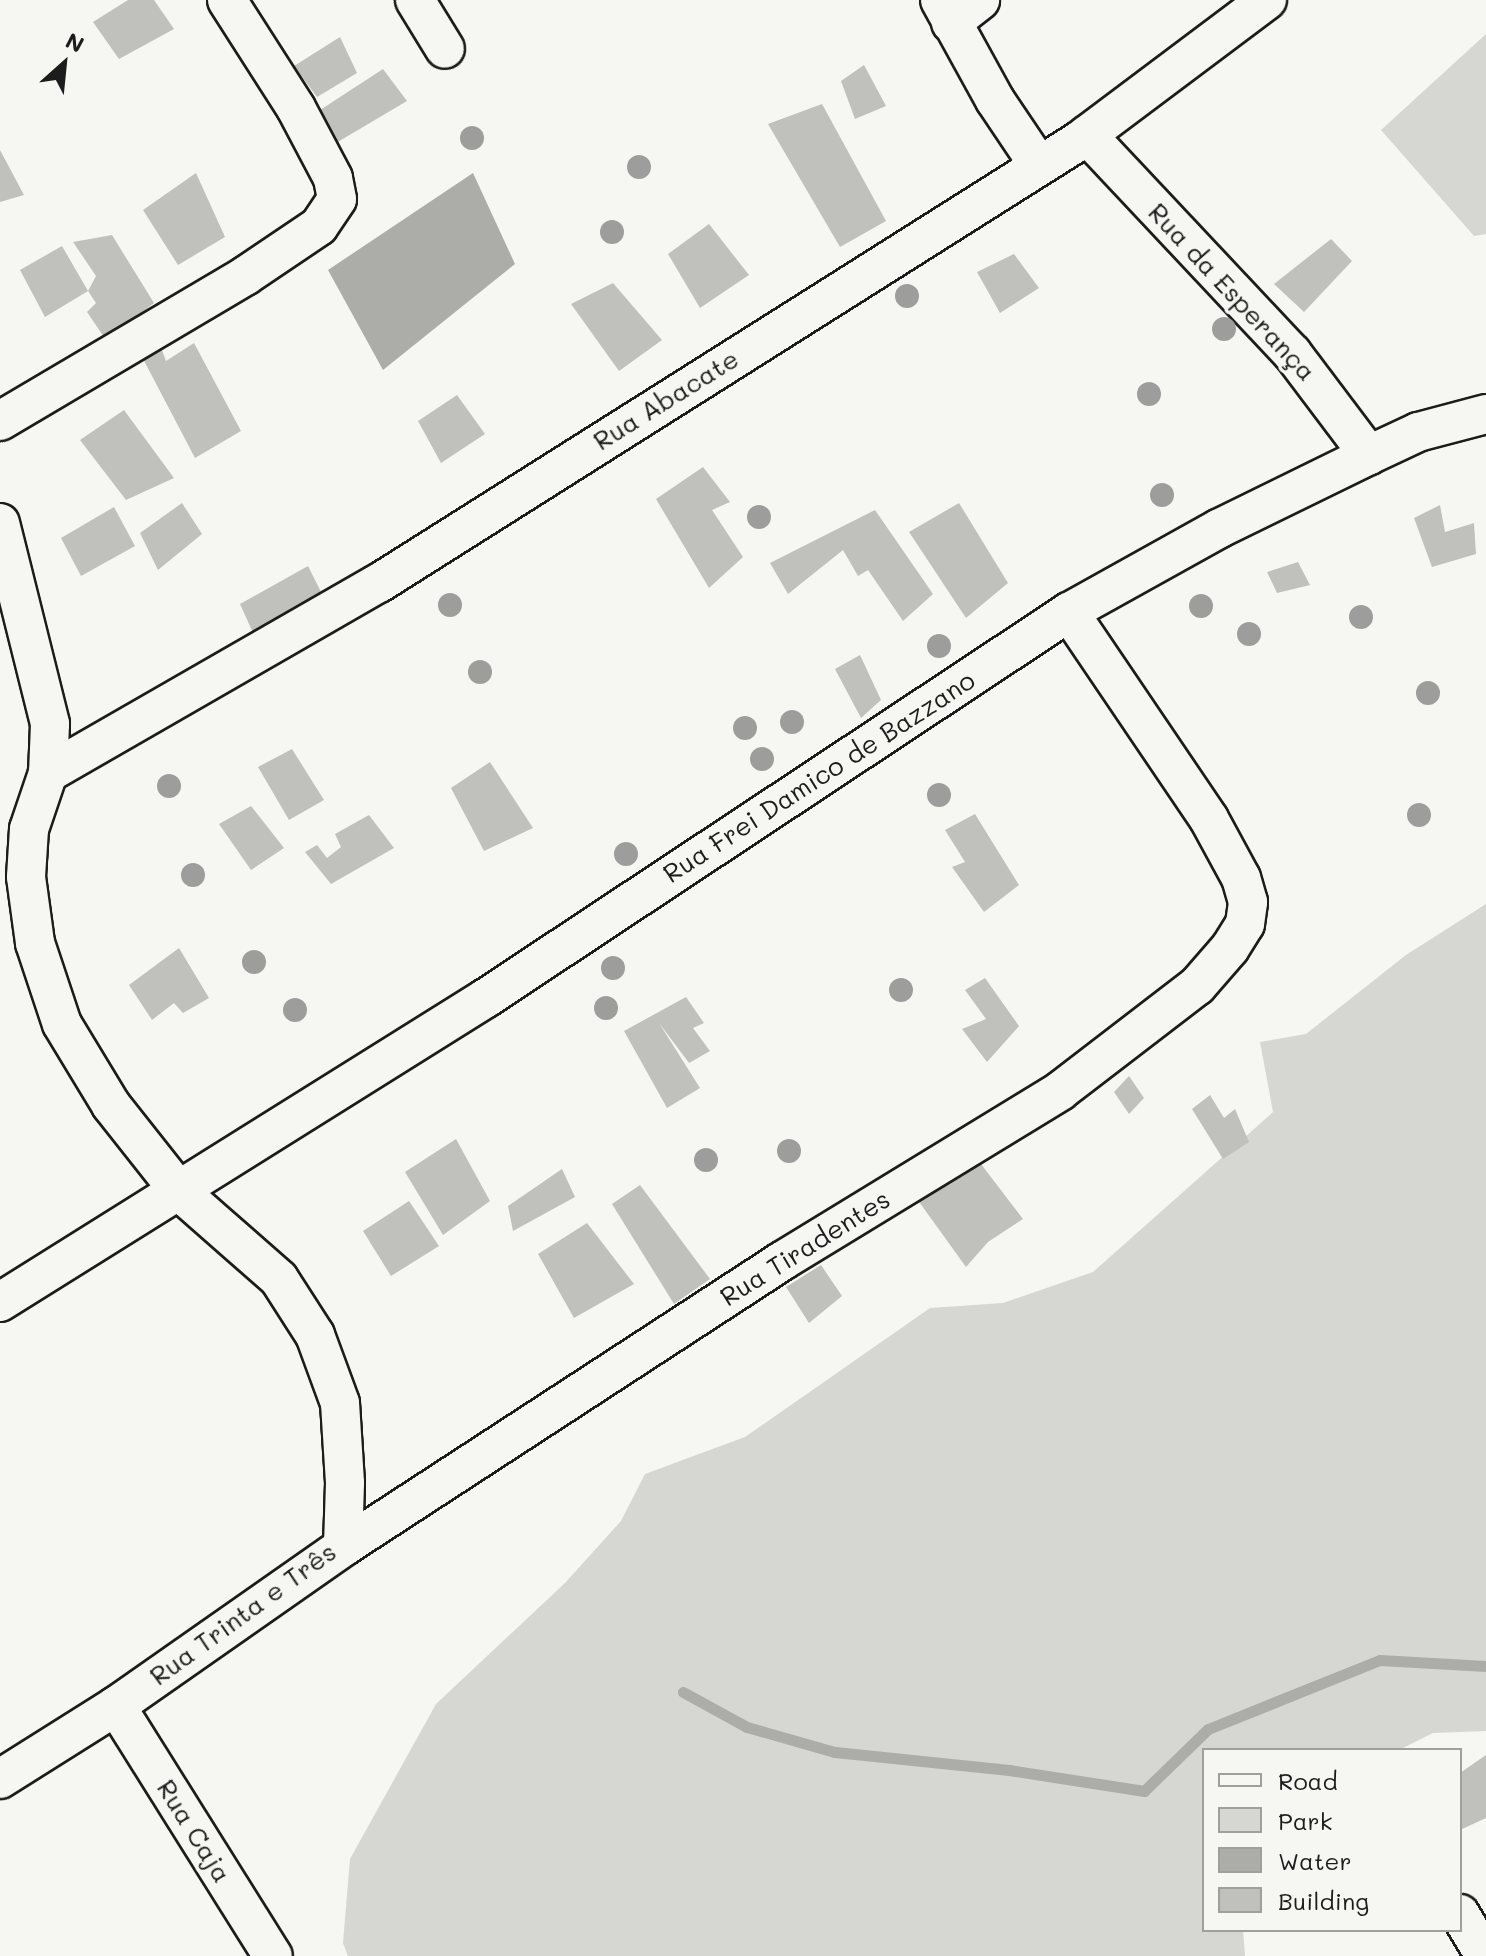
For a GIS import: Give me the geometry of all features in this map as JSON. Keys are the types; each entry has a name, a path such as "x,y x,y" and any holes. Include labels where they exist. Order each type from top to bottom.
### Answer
{"street":[{"path":"0,421 245,276 319,226 337,199 333,178 296,108 227,0"},
{"path":"415,0 445,49"},
{"path":"980,0 946,11 1038,164"},
{"name":"Rua Abacate","path":"48,773 379,583 1087,135 1267,0"},
{"name":"Rua da Esperança","path":"1087,135 1292,353 1369,455"},
{"name":"Rua Frei Damico de Bazzano","path":"0,1302 486,998 1069,612 1218,529 1369,455 1418,432 1486,414"},
{"name":"Rua Trinta e Três","path":"0,523 50,724 48,773 29,829 26,877 35,943 62,1024 111,1105 179,1191 279,1279 315,1335 340,1403 343,1547 116,1706 0,1779"},
{"name":"Rua Tiradentes","path":"343,1547 782,1261 1060,1091 1197,986 1245,924 1248,902 1241,878 1209,819 1069,612"},
{"name":"Rua Caja","path":"116,1706 273,1956"},
{"path":"1462,1917 1485,1956"}],"green space":[{"path":"1486,34 1486,234 1474,236 1381,130"},
{"path":"1486,904 1486,1731 1433,1733 1403,1748 1202,1748 1202,1932 1243,1932 1245,1956 348,1956 343,1943 350,1859 436,1704 565,1583 621,1521 645,1474 745,1437 930,1308 1003,1303 1093,1272 1273,1112 1260,1042 1306,1034 1406,955"}],"water":[{"path":"473,173 515,264 383,370 328,270"}],"building":[{"path":"128,0 154,0 174,29 119,59 93,22"},
{"path":"340,37 357,73 317,97 294,66"},
{"path":"864,65 886,106 855,119 841,81"},
{"path":"383,69 407,101 336,143 317,112"},
{"path":"822,104 886,221 840,247 768,124"},
{"path":"0,150 24,195 0,202"},
{"path":"196,173 225,237 178,265 143,210"},
{"path":"709,224 749,275 700,308 668,254"},
{"path":"112,235 154,303 106,340 87,312 96,303 88,291 96,276 73,242"},
{"path":"1331,239 1352,261 1304,312 1274,284"},
{"path":"62,246 88,291 45,317 20,270"},
{"path":"1014,254 1039,288 1000,313 977,272"},
{"path":"613,283 662,340 619,371 571,304"},
{"path":"159,342 166,361 194,343 241,431 195,458 141,355"},
{"path":"457,395 485,434 441,463 418,421"},
{"path":"124,410 174,478 126,500 80,440"},
{"path":"703,467 730,502 712,510 743,557 709,588 656,499"},
{"path":"182,503 202,534 158,570 140,533"},
{"path":"959,503 1008,583 966,618 909,532"},
{"path":"1440,505 1445,532 1474,523 1476,554 1432,567 1414,518"},
{"path":"114,507 135,546 81,576 61,538"},
{"path":"875,510 933,594 903,621 868,570 858,576 843,550 788,594 770,563"},
{"path":"1298,562 1310,585 1277,593 1267,572"},
{"path":"308,566 322,594 254,635 240,604"},
{"path":"860,655 881,700 861,718 835,669"},
{"path":"292,749 324,800 289,820 258,767"},
{"path":"490,762 533,828 484,851 451,788"},
{"path":"251,806 284,848 251,870 219,824"},
{"path":"975,814 1019,885 984,912 952,867 965,862 945,830"},
{"path":"369,815 394,848 331,884 305,852 317,845 327,858 341,847 335,834"},
{"path":"179,948 209,998 183,1013 174,1003 152,1020 129,985"},
{"path":"985,978 1019,1026 987,1062 962,1029 986,1019 965,990"},
{"path":"686,997 704,1023 693,1028 710,1051 689,1063 659,1023 700,1088 667,1108 624,1031"},
{"path":"1129,1076 1144,1098 1129,1114 1114,1092"},
{"path":"1210,1095 1224,1118 1235,1109 1249,1142 1223,1159 1192,1109"},
{"path":"456,1139 490,1201 443,1235 405,1172"},
{"path":"981,1164 1023,1219 988,1242 966,1267 917,1199"},
{"path":"562,1169 575,1197 513,1231 508,1206"},
{"path":"640,1185 710,1279 674,1304 612,1204"},
{"path":"409,1201 439,1246 391,1276 363,1231"},
{"path":"587,1223 634,1284 574,1318 538,1254"},
{"path":"821,1265 842,1296 809,1323 786,1287"},
{"path":"1486,1755 1486,1818 1462,1829 1462,1772"}],"waterway":[{"path":"683,1692 747,1727 835,1752 1009,1770 1144,1791 1208,1729 1380,1660 1486,1666"}]}
